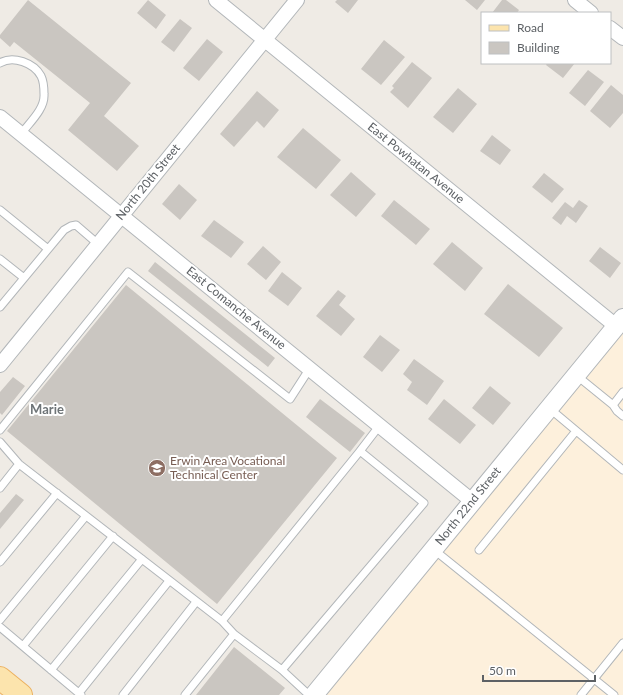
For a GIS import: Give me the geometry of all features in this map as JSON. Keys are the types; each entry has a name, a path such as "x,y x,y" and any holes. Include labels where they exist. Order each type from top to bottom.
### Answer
{"main road":[{"path":"0,678 21,695"}],"street":[{"name":"East Powhatan Avenue","path":"216,0 619,322"},
{"name":"North 20th Street","path":"2,358 98,244 297,0"},
{"path":"575,0 590,12"},
{"path":"611,29 623,38"},
{"name":"East Comanche Avenue","path":"0,117 122,214 472,500"},
{"name":"North 22nd Street","path":"314,694 619,322"}],"lane":[{"path":"0,63 16,60 28,64 36,69 41,76 45,95 42,107 21,134"},
{"path":"0,210 48,249"},
{"path":"1,305 64,230 71,226 76,226 98,244"},
{"path":"0,259 24,278"},
{"path":"0,430 128,272 290,399 310,368"},
{"path":"576,374 613,405 623,416"},
{"path":"613,405 623,392"},
{"path":"548,408 623,470"},
{"path":"222,621 380,425"},
{"path":"479,550 576,431"},
{"path":"0,442 19,464 222,621 234,634 314,694"},
{"path":"282,670 424,503 360,451"},
{"path":"0,488 19,464"},
{"path":"0,562 57,493"},
{"path":"0,620 86,516"},
{"path":"23,646 113,536"},
{"path":"432,549 614,695"},
{"path":"51,670 142,559"},
{"path":"0,627 80,694 169,581"},
{"path":"123,695 196,602"},
{"path":"185,695 234,634"},
{"path":"582,695 623,642"}],"shaded area":[{"path":"623,330 623,695 324,695"}],"building":[{"path":"28,0 131,83 104,116 139,146 117,171 68,130 90,103 14,42 10,47 0,38 0,35"},
{"path":"148,0 166,15 156,29 137,13"},
{"path":"337,0 358,0 348,13 335,2"},
{"path":"465,0 485,0 477,10"},
{"path":"502,0 506,0 519,10 518,12 493,12"},
{"path":"180,19 192,28 174,52 161,42"},
{"path":"207,39 223,52 199,81 183,68"},
{"path":"384,40 405,57 381,85 361,69"},
{"path":"412,62 432,78 408,108 390,92 394,88 392,86"},
{"path":"546,64 574,64 563,78"},
{"path":"588,70 604,82 585,106 569,93"},
{"path":"611,85 623,95 623,113 610,128 590,111"},
{"path":"458,88 477,104 453,133 433,117"},
{"path":"257,91 279,110 264,128 257,121 234,147 220,134"},
{"path":"303,128 341,160 316,189 277,157"},
{"path":"492,135 511,150 500,165 480,151"},
{"path":"351,172 376,194 356,217 330,195"},
{"path":"544,173 564,189 552,203 532,187"},
{"path":"179,184 197,200 180,220 162,204"},
{"path":"394,200 430,229 416,245 381,216"},
{"path":"579,200 588,206 576,223 567,216 561,225 552,218 565,202 573,208"},
{"path":"214,220 244,242 231,258 201,236"},
{"path":"452,242 483,268 465,291 433,264"},
{"path":"263,246 281,262 266,280 247,264"},
{"path":"600,247 621,263 610,278 589,261"},
{"path":"155,262 275,358 268,367 148,271"},
{"path":"282,272 302,288 288,306 268,291"},
{"path":"508,284 563,328 539,357 484,314"},
{"path":"126,285 337,458 217,604 7,431"},
{"path":"338,290 346,296 339,305 355,319 341,336 316,316"},
{"path":"380,335 400,350 382,372 363,357"},
{"path":"414,359 444,381 427,405 407,390 412,382 403,374"},
{"path":"13,377 25,386 2,415 0,413 0,392"},
{"path":"490,386 511,403 493,425 472,408"},
{"path":"320,399 365,433 350,452 306,417"},
{"path":"444,399 476,425 460,444 428,419"},
{"path":"16,494 24,500 0,529 0,513"},
{"path":"234,647 285,688 279,695 196,695"}],"place":[{"name":"Erwin Area Vocational Technical Center","path":"157,468"}],"district":[{"name":"Marie","path":"47,409"}]}
